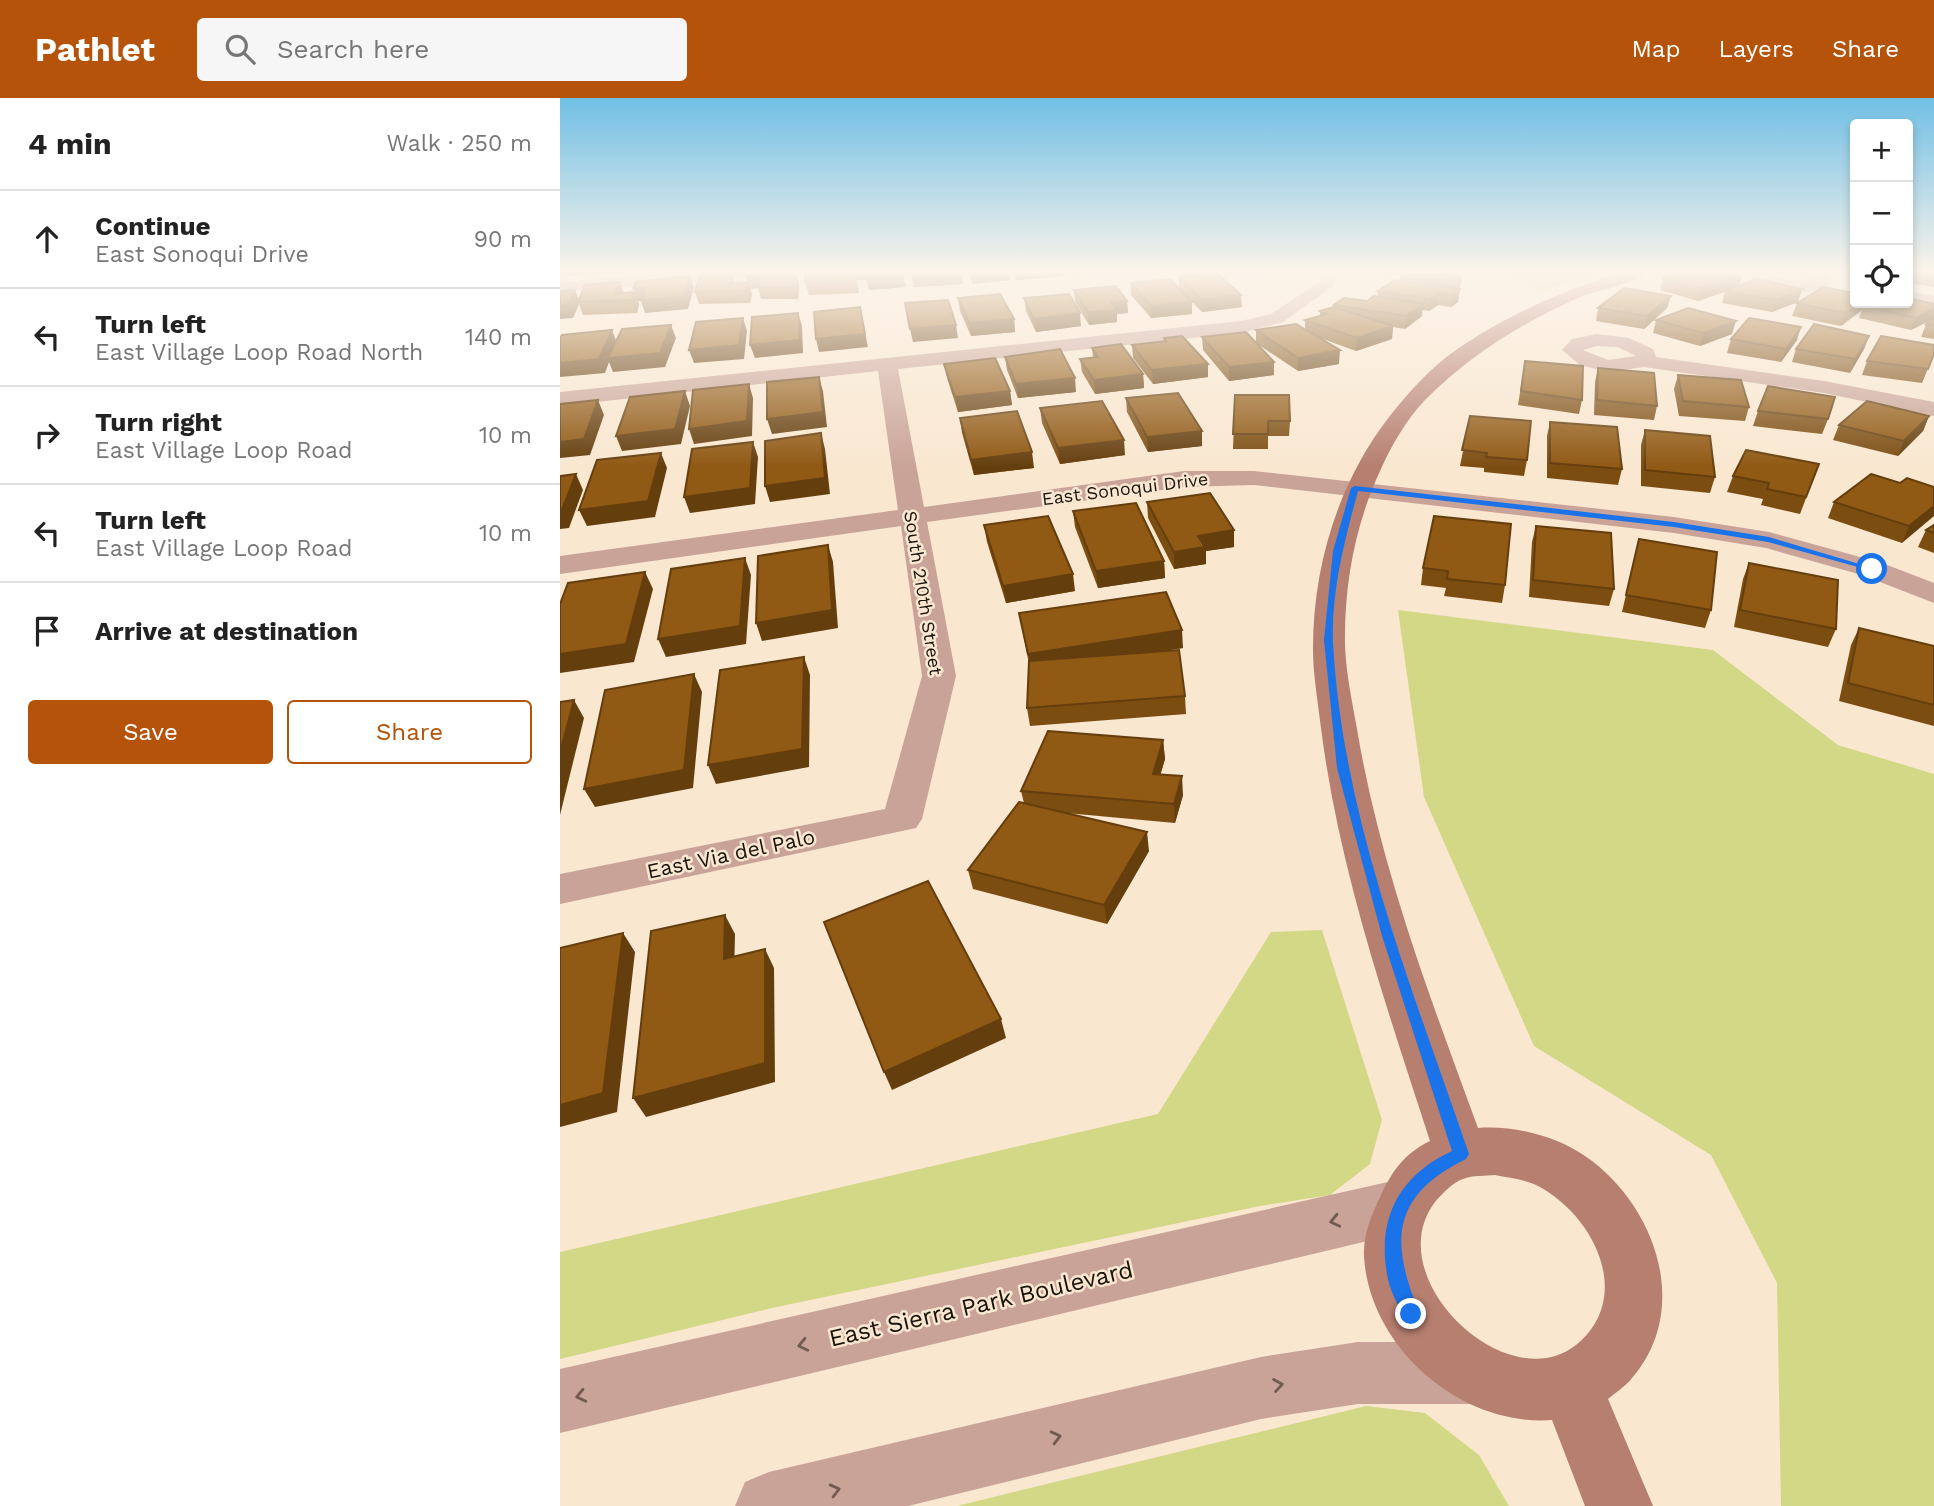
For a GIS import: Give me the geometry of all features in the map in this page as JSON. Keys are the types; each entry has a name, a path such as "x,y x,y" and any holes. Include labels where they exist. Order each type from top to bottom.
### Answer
{"street":[{"path":"560,399 1158,336"},
{"path":"1461,1154 1388,936 1343,768 1328,640 1337,551 1355,488 1390,426 1438,373 1489,336"},
{"path":"1642,361 1824,387 1934,409"},
{"name":"South 210th Street","path":"887,364 939,676 902,820"},
{"name":"East Sonoqui Drive","path":"560,565 1184,479 1254,478 1674,524 1769,540 1872,569 1934,594"},
{"name":"East Via del Palo","path":"560,889 902,820"},
{"path":"1495,1151 1530,1156 1542,1161 1564,1172 1595,1197 1619,1229 1632,1265 1636,1303 1626,1339 1602,1366 1571,1386 1539,1391 1506,1386 1473,1373 1437,1348 1411,1314 1395,1276 1392,1240 1401,1206 1416,1182 1436,1166 1461,1154 1495,1151"},
{"name":"East Sierra Park Boulevard","path":"560,1401 1401,1206"},
{"path":"769,1506 1261,1388 1358,1373 1473,1373"},
{"path":"1571,1386 1619,1506"}],"green space":[{"path":"1398,610 1713,650 1838,745 1934,774 1934,1506 1781,1506 1777,1283 1711,1155 1534,1046 1424,797"},
{"path":"1322,930 1382,1120 1370,1164 1330,1195 1260,1206 772,1308 560,1359 560,1252 1158,1114 1271,932"},
{"path":"1366,1406 1425,1413 1479,1455 1509,1506 957,1506"}],"building":[{"path":"562,336 609,336 599,359 560,363"},
{"path":"619,336 667,336 660,353 608,358"},
{"path":"693,336 740,336 739,345 689,350"},
{"path":"751,336 800,336 800,340 750,345"},
{"path":"816,336 848,336 816,339"},
{"path":"1182,336 1208,364 1152,370 1132,345 1166,341 1164,338"},
{"path":"1249,336 1274,362 1229,367 1202,337"},
{"path":"1265,336 1316,336 1340,350 1298,358"},
{"path":"1734,336 1795,336 1786,349 1731,339"},
{"path":"1806,336 1869,336 1855,359 1796,349"},
{"path":"1881,336 1934,345 1934,354 1928,369 1867,361"},
{"path":"1121,344 1143,374 1094,380 1080,359 1098,357 1092,348"},
{"path":"1060,349 1075,378 1016,384 1005,357"},
{"path":"995,358 1010,391 955,397 944,364"},
{"path":"1525,361 1583,366 1582,400 1521,391"},
{"path":"1598,368 1654,373 1657,406 1597,400"},
{"path":"1678,375 1741,380 1749,407 1683,401"},
{"path":"819,377 823,412 767,419 767,382"},
{"path":"749,384 747,421 689,429 693,390"},
{"path":"1768,386 1835,397 1828,419 1758,411"},
{"path":"685,391 675,429 616,436 630,397"},
{"path":"1178,393 1202,431 1147,437 1126,398"},
{"path":"1235,395 1289,395 1290,421 1268,421 1268,434 1233,434"},
{"path":"598,400 584,439 560,442 560,404"},
{"path":"1102,401 1124,440 1058,448 1040,408"},
{"path":"1867,401 1929,416 1904,441 1839,425"},
{"path":"1017,411 1032,452 971,460 960,418"},
{"path":"1470,416 1531,421 1527,460 1486,457 1487,453 1462,450"},
{"path":"1550,422 1617,427 1622,469 1550,463"},
{"path":"1645,430 1710,436 1715,477 1645,470"},
{"path":"821,433 825,478 765,486 765,441"},
{"path":"753,442 750,488 684,497 692,449"},
{"path":"1746,450 1819,464 1806,497 1767,489 1769,483 1733,476"},
{"path":"661,453 648,501 579,510 597,460"},
{"path":"576,474 561,512 560,512 560,476"},
{"path":"1871,474 1900,483 1907,478 1934,487 1934,506 1909,526 1834,502"},
{"path":"1210,493 1234,530 1198,536 1205,547 1174,552 1147,502"},
{"path":"1136,503 1164,561 1096,571 1073,511"},
{"path":"1048,516 1073,574 1003,586 984,525"},
{"path":"1434,516 1511,524 1505,585 1447,579 1448,571 1423,568"},
{"path":"1934,525 1934,533 1926,530"},
{"path":"1536,526 1611,533 1614,589 1533,580"},
{"path":"1639,539 1717,552 1711,610 1626,595"},
{"path":"828,545 832,610 756,623 758,556"},
{"path":"745,558 740,626 658,639 671,569"},
{"path":"1749,563 1838,580 1836,629 1740,610"},
{"path":"645,572 626,644 560,654 560,604 568,583"},
{"path":"1166,592 1182,630 1028,654 1019,613"},
{"path":"1859,628 1934,646 1934,705 1848,683"},
{"path":"1179,650 1185,696 1027,708 1029,661"},
{"path":"804,657 802,749 708,765 720,670"},
{"path":"694,674 684,770 584,789 605,690"},
{"path":"574,700 560,753 560,702"},
{"path":"1048,731 1163,740 1153,774 1182,776 1174,804 1021,791"},
{"path":"1019,802 1147,832 1104,905 968,870"},
{"path":"928,881 1001,1019 884,1072 824,922"},
{"path":"725,915 724,959 765,949 765,1063 633,1098 651,931"},
{"path":"623,933 603,1093 560,1105 560,948"}],"route":[{"path":"1411,1314 1395,1276 1392,1240 1401,1206 1416,1182 1436,1166 1461,1154 1388,936 1343,768 1328,640 1337,551 1355,488 1674,524 1769,540 1872,569"}]}
